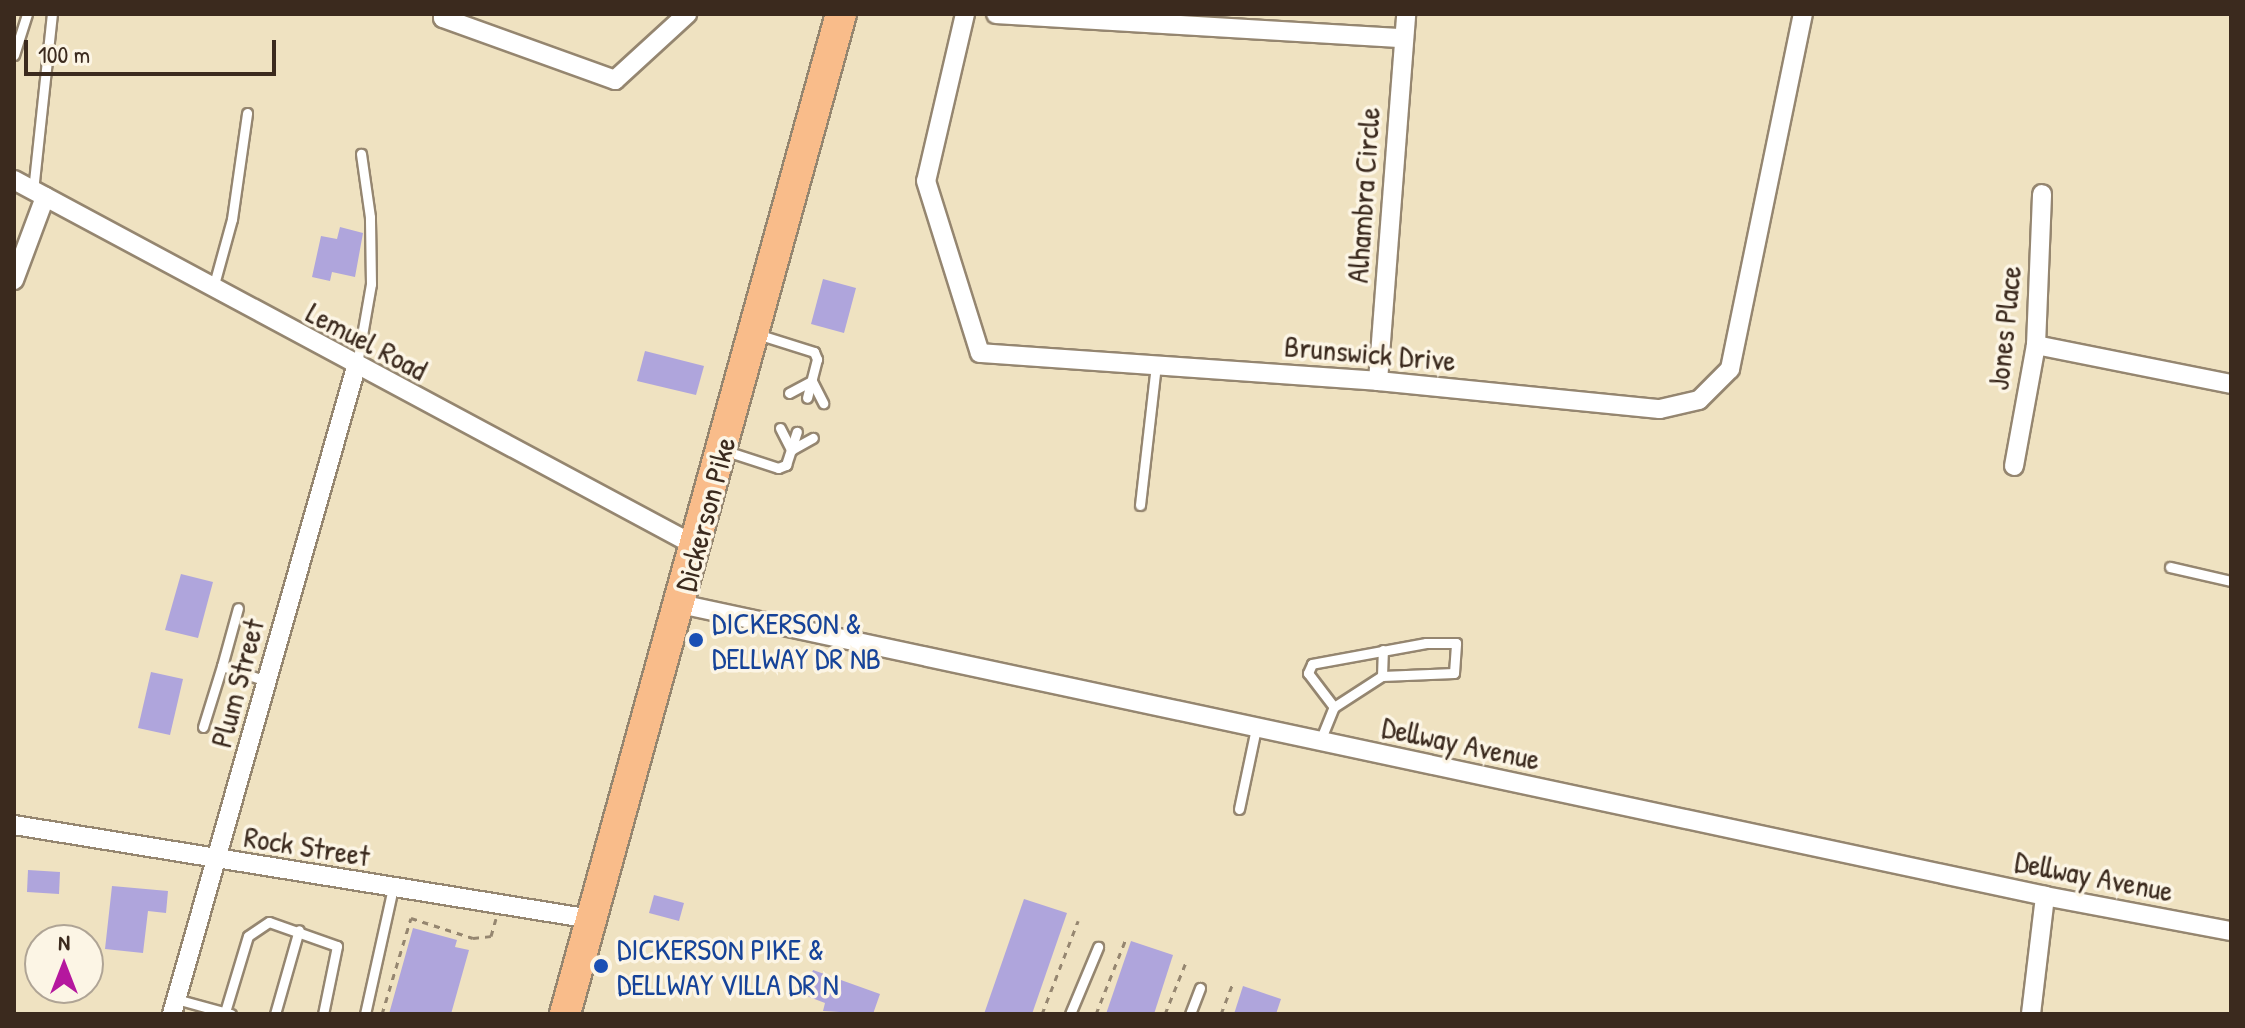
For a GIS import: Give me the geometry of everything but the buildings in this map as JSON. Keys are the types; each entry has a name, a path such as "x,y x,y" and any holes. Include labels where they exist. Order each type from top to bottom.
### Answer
{"main road":[{"name":"Dickerson Pike","path":"565,1014 841,14"}],"street":[{"path":"443,14 443,18 615,80 687,14"},
{"name":"Brunswick Drive","path":"965,14 926,181 980,353 1378,381 1660,409 1699,400 1730,369 1803,14"},
{"path":"996,14 1402,38"},
{"name":"Alhambra Circle","path":"1378,381 1406,14"},
{"name":"Lemuel Road","path":"14,180 212,291 696,546"},
{"path":"14,280 20,242 39,194"},
{"name":"Jones Place","path":"2014,466 2036,345 2042,194"},
{"path":"2036,345 2231,384"},
{"name":"Plum Street","path":"174,1006 356,367"},
{"name":"Dellway Avenue","path":"680,604 2045,896 2231,931"},
{"name":"Rock Street","path":"14,825 591,919"},
{"path":"2031,1014 2045,896"}],"lane":[{"path":"14,55 27,14"},
{"path":"39,194 52,14"},
{"path":"212,291 232,219 247,113"},
{"path":"356,367 371,284 370,217 361,154"},
{"path":"754,333 814,352 817,359 807,398"},
{"path":"1140,505 1156,365"},
{"path":"789,393 812,381"},
{"path":"812,381 823,403"},
{"path":"780,428 791,450"},
{"path":"723,449 778,468 786,465 797,432"},
{"path":"791,450 813,438"},
{"path":"2170,567 2231,581"},
{"path":"203,727 238,608"},
{"path":"1320,741 1334,707 1382,676 1454,673 1456,643 1383,650 1312,664 1308,673 1334,707"},
{"path":"1382,676 1383,650"},
{"path":"222,666 266,681"},
{"path":"1239,809 1256,728"},
{"path":"365,1014 393,888"},
{"path":"174,1006 228,1013 253,928 269,922 299,930 337,946 323,1014"},
{"path":"275,1014 299,930"},
{"path":"1070,1014 1098,947"},
{"path":"1190,1014 1200,988"}],"path":[{"path":"382,1014 411,918 473,938 491,936 496,917"},
{"path":"1042,1014 1078,921"},
{"path":"1096,1014 1125,941"},
{"path":"1165,1014 1186,962"},
{"path":"1221,1014 1233,983"}],"place":[{"name":"DICKERSON & DELLWAY DR NB","path":"696,640"},
{"name":"DICKERSON PIKE & DELLWAY VILLA DR N","path":"601,966"}]}
